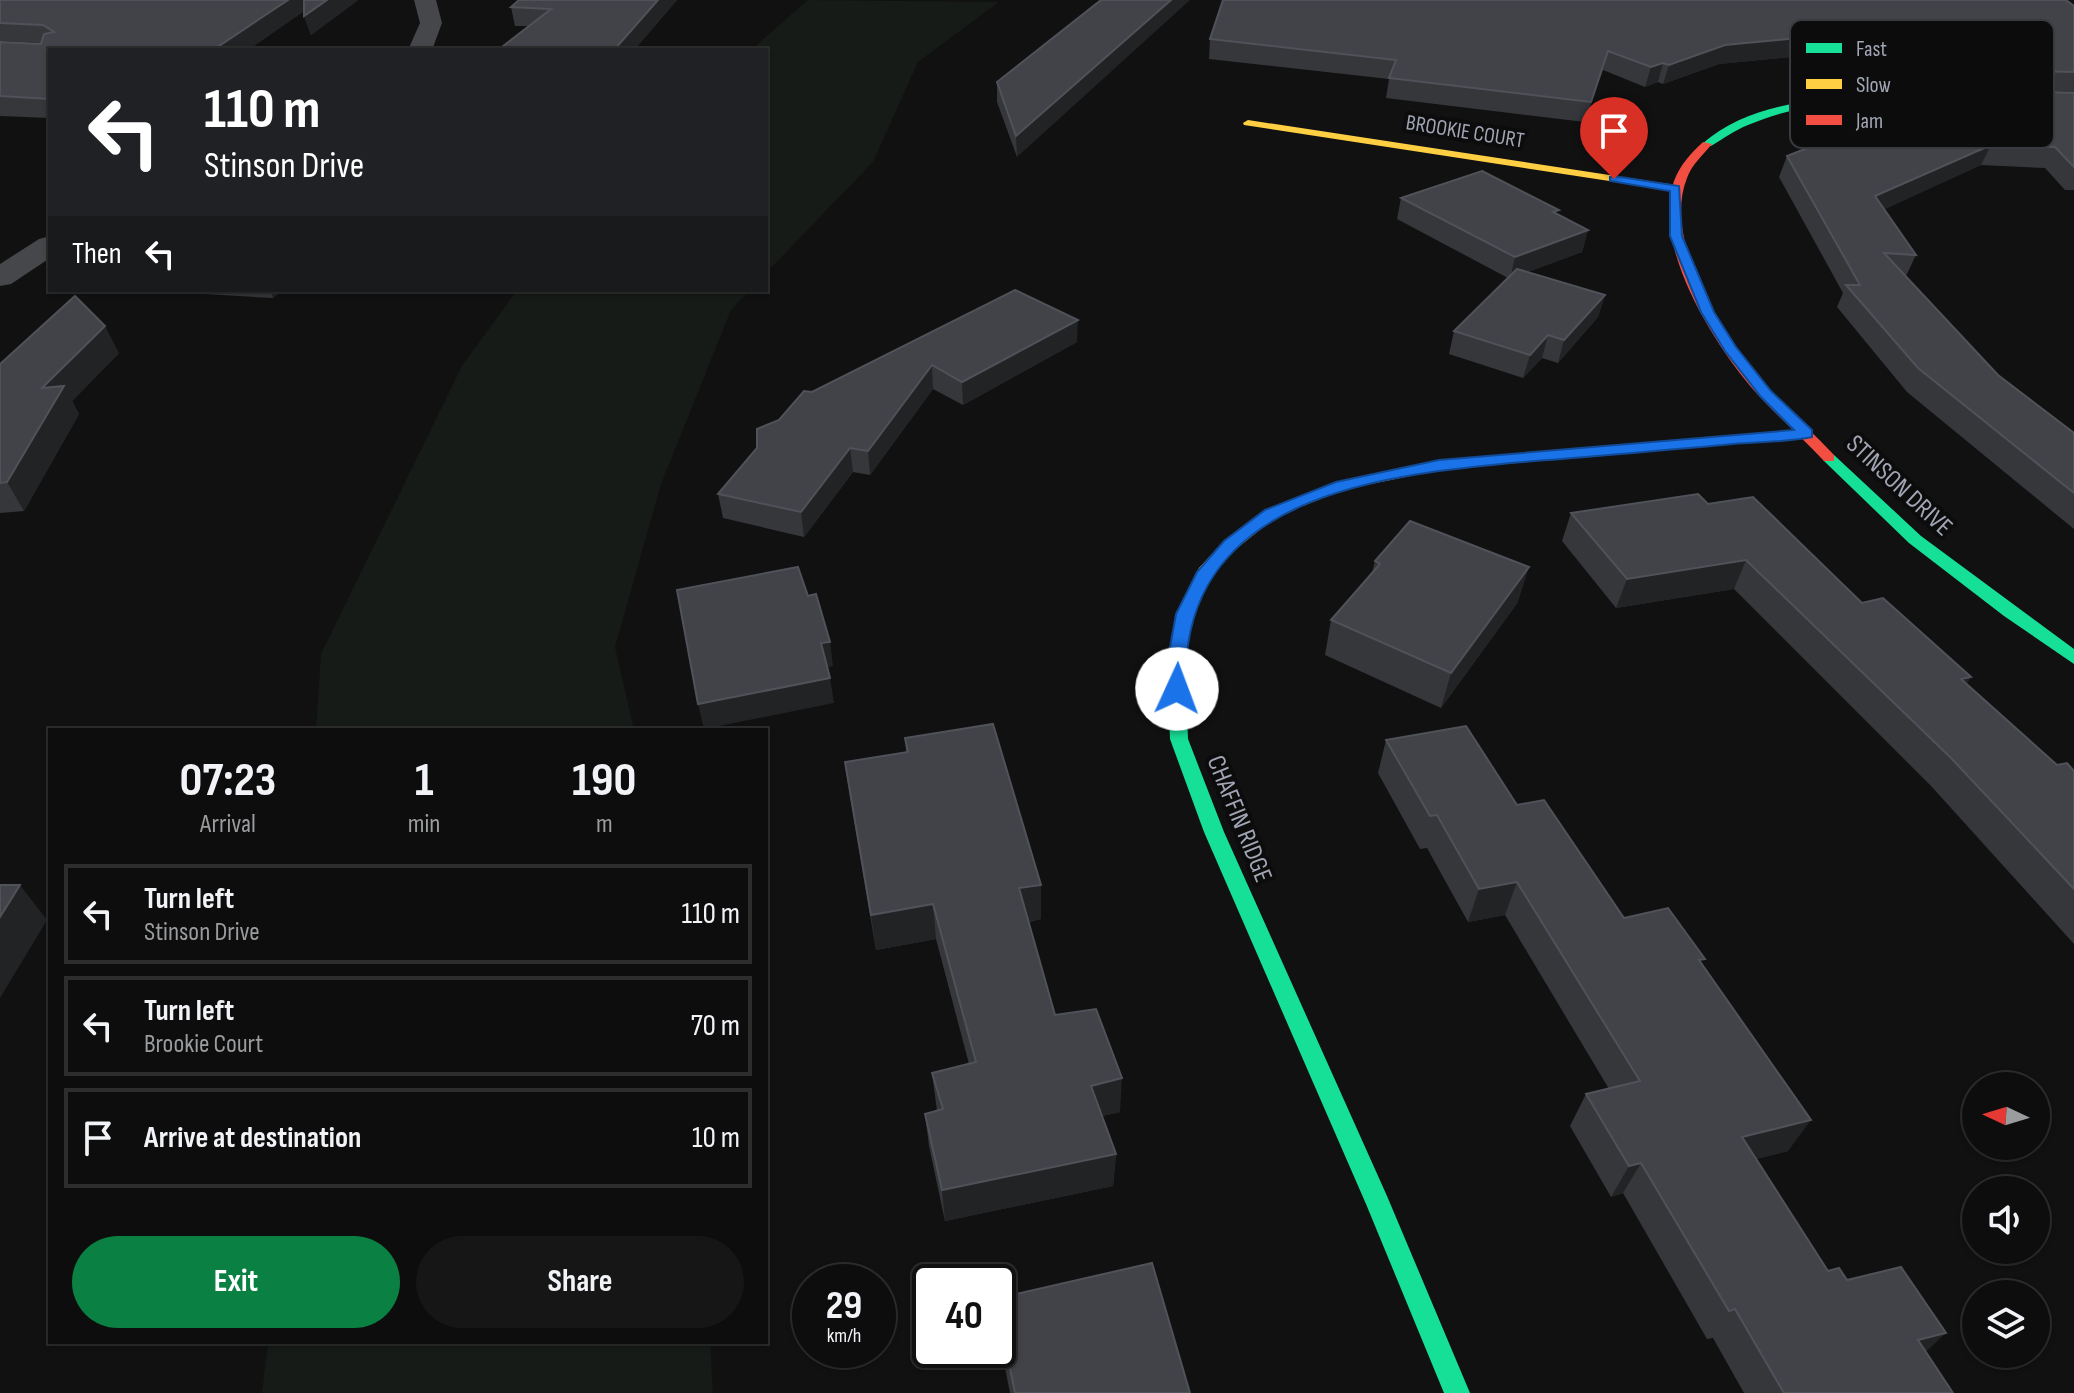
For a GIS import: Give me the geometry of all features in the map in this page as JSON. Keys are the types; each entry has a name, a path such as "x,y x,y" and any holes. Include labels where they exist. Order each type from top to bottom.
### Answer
{"street":[{"path":"421,48 431,23 425,0"},
{"path":"2054,101 2074,102"},
{"path":"1675,188 1685,165 1702,147 1729,129 1766,114 1790,109"},
{"name":"BROOKIE COURT","path":"1248,123 1675,188"},
{"name":"STINSON DRIVE","path":"1675,188 1676,236 1708,312 1730,348 1766,394 1859,490 1930,552 2074,658"},
{"path":"0,277 48,246"},
{"name":"CHAFFIN RIDGE","path":"1457,1393 1378,1204 1214,832 1179,739 1176,664 1185,614 1205,572 1230,545 1271,513 1342,485 1439,465 1806,433"}],"shaded area":[{"path":"808,0 999,2 918,62 873,162 768,271 768,48 753,48"},
{"path":"516,292 748,292 731,310 661,484 615,647 634,728 316,728 321,654 462,366"},
{"path":"268,1344 710,1344 713,1393 262,1393"}],"building":[{"path":"0,0 288,0 216,48 48,48 48,99 0,96 0,42 41,44 44,34 54,32 43,25 0,23"},
{"path":"304,0 327,0 304,16"},
{"path":"519,0 658,0 616,48 501,48 551,9 511,7"},
{"path":"1101,0 1171,0 1016,136 997,82"},
{"path":"1223,0 2066,0 2074,6 2074,72 2054,72 2054,20 1790,20 1790,39 1725,45 1669,65 1663,63 1651,67 1608,51 1591,102 1389,78 1396,60 1210,39"},
{"path":"2054,92 2074,93 2074,167 2055,147"},
{"path":"1807,148 1984,148 1875,196 1916,255 1884,253 1998,375 2074,433 2074,493 1918,368 1846,285 1860,285 1787,156"},
{"path":"1482,171 1559,210 1553,212 1588,230 1515,257 1401,198"},
{"path":"1517,269 1605,295 1564,340 1548,335 1530,355 1454,331"},
{"path":"1015,290 1078,320 962,382 932,365 868,451 850,448 801,512 718,494 757,448 757,429 779,420 804,391 812,392"},
{"path":"75,296 105,326 42,388 64,386 7,482 0,483 0,364"},
{"path":"1698,494 1708,504 1753,497 1862,603 1883,598 1971,677 1961,679 2057,765 2067,763 2074,771 2074,889 1951,758 1746,560 1627,579 1571,513"},
{"path":"1410,521 1529,567 1451,673 1331,620 1380,564 1375,561"},
{"path":"798,567 808,596 816,594 830,642 821,643 830,678 698,704 677,590"},
{"path":"993,724 1041,885 1019,888 1055,1015 1096,1009 1122,1078 1091,1086 1116,1154 942,1190 925,1114 943,1109 932,1073 976,1062 933,904 871,915 845,762 908,752 905,738"},
{"path":"1466,726 1517,805 1544,800 1624,918 1668,908 1705,959 1699,960 1811,1120 1742,1137 1828,1271 1839,1268 1847,1280 1901,1267 1946,1333 1918,1340 1953,1393 1784,1393 1735,1309 1729,1311 1641,1163 1629,1166 1586,1094 1640,1081 1517,882 1479,889 1437,815 1430,816 1386,740"},
{"path":"0,885 20,885 0,917"},
{"path":"1152,1263 1190,1393 1015,1393 1010,1368 1016,1368 1016,1294"}],"traffic: fast":[{"path":"2054,101 2074,102"},
{"path":"1707,144 1742,123 1790,108"},
{"path":"1829,458 1915,540 2074,658"},
{"path":"1185,613 1176,664 1179,739 1214,832 1378,1204 1457,1393"}],"traffic: slow":[{"path":"1248,123 1675,188"},
{"path":"1185,613 1205,572 1230,545 1271,513 1342,485 1439,465 1806,433"}],"traffic: jam":[{"path":"1707,144 1690,162 1679,184 1675,208 1685,262 1710,317 1741,365 1765,394 1829,458"}],"route":[{"path":"1177,689 1176,664 1185,614 1205,572 1230,545 1271,513 1342,485 1439,465 1806,433 1766,394 1730,348 1708,312 1676,236 1675,188 1614,179"}]}
